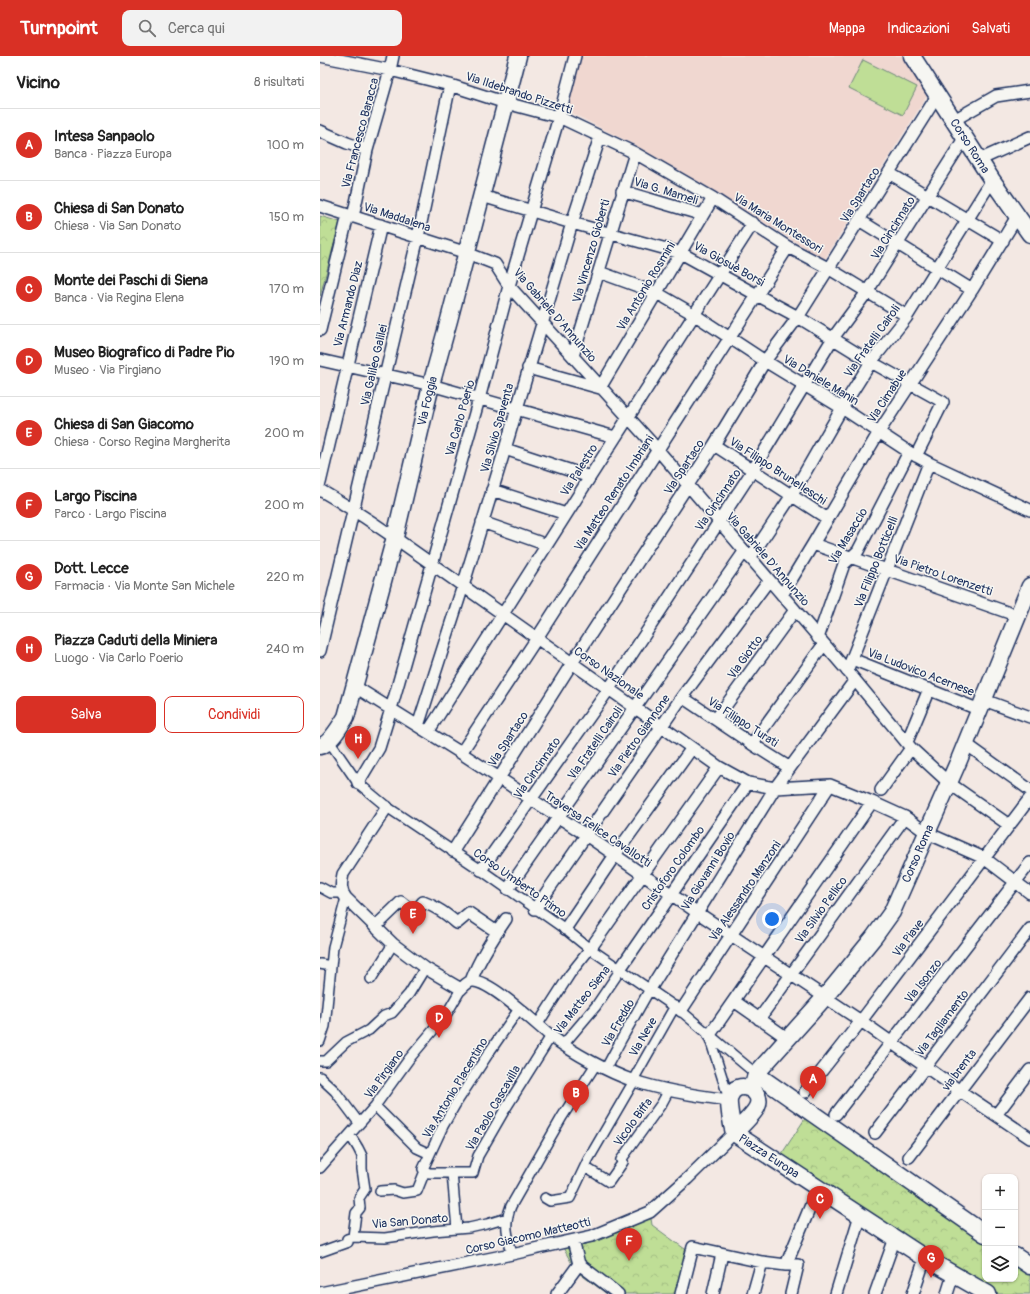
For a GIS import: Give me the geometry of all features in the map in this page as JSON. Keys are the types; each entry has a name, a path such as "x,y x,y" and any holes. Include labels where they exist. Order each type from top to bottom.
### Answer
{"main road":[{"name":"Via Foggia","path":"324,743 346,717 395,537 431,385 518,56"},
{"name":"Corso Roma","path":"912,56 992,180 1030,234"},
{"name":"Corso Roma","path":"754,1091 756,1074 824,997 874,937 892,912 949,784 1018,616 1029,593"},
{"path":"756,1074 982,1232"},
{"path":"730,1104 731,1094 737,1088 746,1087 754,1091 772,1084"},
{"name":"Piazza Europa","path":"734,1133 756,1110 758,1098 754,1091"},
{"name":"Piazza Europa","path":"730,1104 734,1112 739,1115 746,1116 752,1114"},
{"name":"Piazza Europa","path":"730,1104 734,1133 953,1275 972,1290 988,1294"},
{"path":"1018,1258 1030,1266"}],"street":[{"name":"Via Ildebrando Pizzetti","path":"320,56 390,70 450,85 506,103 559,117 635,153"},
{"name":"Via Francesco Baracca","path":"320,330 393,56"},
{"name":"Via Carlo Poerio","path":"358,783 379,748 392,709 479,399 509,286 559,117 575,56"},
{"name":"Via Galileo Galilei","path":"320,651 418,237 450,85"},
{"path":"954,120 996,96 1030,91"},
{"name":"Via Spartaco","path":"453,851 572,663 714,445 765,361 798,317 937,96"},
{"path":"320,130 347,143 367,150"},
{"name":"Via Silvio Spaventa","path":"418,726 463,586 572,223 600,137"},
{"path":"979,160 1030,137"},
{"name":"Via Cincinnato","path":"481,870 609,689 718,521 753,470 833,338 867,292 965,138"},
{"name":"Via Vincenzo Gioberti","path":"573,356 622,191 635,153"},
{"name":"Via Maria Montessori","path":"635,153 713,198 788,247 828,268 907,316"},
{"path":"889,173 967,221 1003,241"},
{"name":"Via Fratelli Cairoli","path":"508,889 636,708 792,495 842,408 872,362 907,316 992,180"},
{"name":"Via G. Mameli","path":"622,191 703,216"},
{"name":"Via Giosuè Borsi","path":"482,196 681,253 798,317 872,362 943,402 913,454"},
{"name":"Via Antonio Rosmini","path":"600,388 713,198"},
{"name":"Via Maddalena","path":"320,206 467,253"},
{"name":"Via Cimabue","path":"782,595 814,544 879,432 972,290 1018,215"},
{"path":"859,220 972,290"},
{"name":"Via Palestro","path":"428,732 615,437 695,315 752,223"},
{"name":"Via Armando Diaz","path":"320,483 381,225"},
{"name":"Via Matteo Renato Imbriani","path":"461,753 537,638 788,247"},
{"name":"Via Gabriele D'Annunzio","path":"467,253 495,264 509,286 543,322 600,388 658,450 909,745 949,784 1009,825"},
{"name":"Via Daniele Manin","path":"599,272 657,293 695,315 913,454 929,463 1030,510"},
{"path":"320,360 431,385 615,437"},
{"path":"528,368 600,388"},
{"name":"Via Filippo Brunelleschi","path":"714,445 828,519"},
{"path":"505,449 590,477"},
{"name":"Via Masaccio","path":"752,744 821,641 844,564 858,551 913,454"},
{"name":"Via Filippo Botticelli","path":"847,671 929,463"},
{"name":"Corso Nazionale","path":"320,490 395,537 719,767 748,782 775,788 830,785 872,802 905,818"},
{"path":"492,490 566,514"},
{"path":"482,522 547,545"},
{"name":"Via Pietro Lorenzetti","path":"814,544 850,558 1018,616"},
{"name":"Via Pietro Giannone","path":"535,909 682,697 769,580"},
{"name":"Via Giotto","path":"716,719 795,610"},
{"name":"Via Ludovico Acernese","path":"852,660 929,689 982,705 1030,717"},
{"name":"Via Giovanni Bovio","path":"650,989 775,788 855,680"},
{"name":"Traversa Felice Cavallotti","path":"354,686 531,798 996,1115"},
{"path":"881,790 909,745 929,689"},
{"name":"Via Filippo Turati","path":"682,697 790,768"},
{"name":"Corso Umberto Primo","path":"324,743 358,783 387,807 481,870 678,1009 756,1074"},
{"path":"966,744 1030,790"},
{"path":"565,929 615,855 692,748"},
{"path":"538,1024 570,974 643,875 719,767"},
{"name":"Cristoforo Colombo","path":"620,969 748,782"},
{"name":"Via Alessandro Manzoni","path":"678,1009 731,935 830,785"},
{"name":"Via Piave","path":"805,1092 1030,798"},
{"path":"730,1104 709,1036 872,802"},
{"path":"320,1041 325,1026 333,947 344,896 341,885 343,874 387,807"},
{"path":"905,818 927,832 984,858 1030,893"},
{"name":"Via Silvio Pellico","path":"759,1019 905,818"},
{"name":"Via Isonzo","path":"836,1114 1030,863"},
{"path":"320,887 344,896 393,944 425,968 461,989 471,981 497,932 506,919"},
{"path":"375,927 401,902 414,913 423,902 435,906 445,912 457,923 469,913 497,932"},
{"name":"Via Tagliamento","path":"875,1133 1030,930"},
{"path":"371,979 393,944"},
{"path":"320,964 331,966"},
{"path":"320,1061 326,1061 346,1042 369,1030 384,1016 392,1013 409,994 425,968"},
{"name":"Via Matteo Siena","path":"563,1045 596,1006 620,969"},
{"path":"471,981 477,982 496,991 563,1045 601,1066 633,1080 730,1104"},
{"name":"Via Pirgiano","path":"320,1168 375,1106 409,1059 446,1015 461,989"},
{"name":"Via Freddo","path":"601,1066 621,1040 650,989"},
{"name":"via brenta","path":"909,1157 1030,998"},
{"path":"734,1001 787,1038"},
{"name":"Via Antonio Placentino","path":"373,1190 394,1190 403,1193 417,1191 424,1171 422,1170 443,1126 490,1051 519,1009"},
{"name":"Via Neve","path":"545,1198 550,1201 570,1198 585,1167 633,1080 678,1009"},
{"name":"Via Paolo Cascavilla","path":"424,1171 429,1173 473,1173 478,1156 551,1036"},
{"path":"512,1254 506,1228 507,1218 511,1206 562,1117 601,1066"},
{"path":"1030,1070 996,1115 1030,1138"},
{"path":"320,1077 335,1090 359,1123"},
{"name":"Vicolo Biffa","path":"585,1167 609,1182 623,1162 620,1160 662,1103 669,1090"},
{"path":"375,1106 417,1148 430,1154"},
{"name":"Corso Giacomo Matteotti","path":"324,1293 592,1236 650,1212 687,1179 734,1133"},
{"path":"320,1252 348,1242 347,1239 353,1237 356,1213 360,1208 359,1198 373,1190 362,1169 362,1156 350,1135"},
{"path":"452,1173 457,1229"},
{"path":"786,1265 818,1188"},
{"path":"836,1294 860,1215"},
{"name":"Via San Donato","path":"353,1237 385,1238 457,1229 487,1224 507,1218"},
{"path":"875,1294 895,1238"},
{"path":"573,1241 579,1264 606,1290 618,1294"},
{"path":"681,1294 693,1247 762,1262 798,1265 791,1294"},
{"path":"713,1294 722,1254"},
{"path":"913,1294 925,1258"},
{"path":"753,1294 762,1262"},
{"path":"557,1294 579,1264"},
{"path":"947,1294 953,1275"}],"shaded area":[{"path":"580,56 902,56 927,96 824,260 708,187 637,146 567,111"}],"green space":[{"path":"863,60 917,87 903,115 849,88"},
{"path":"320,216 340,222 320,296"},
{"path":"810,1111 982,1233 982,1282 1018,1282 1018,1258 1030,1267 1030,1294 990,1294 777,1161"},
{"path":"650,1212 652,1225 689,1252 677,1294 607,1294 576,1271 561,1244"}],"place":[{"name":"Piazza Caduti della Miniera","path":"358,759"},
{"name":"Chiesa di San Giacomo","path":"413,934"},
{"name":"Museo Biografico di Padre Pio","path":"439,1038"},
{"name":"Intesa Sanpaolo","path":"813,1099"},
{"name":"Chiesa di San Donato","path":"576,1113"},
{"name":"Monte dei Paschi di Siena","path":"820,1219"},
{"name":"Largo Piscina","path":"629,1261"},
{"name":"Dott. Lecce","path":"931,1278"}]}
